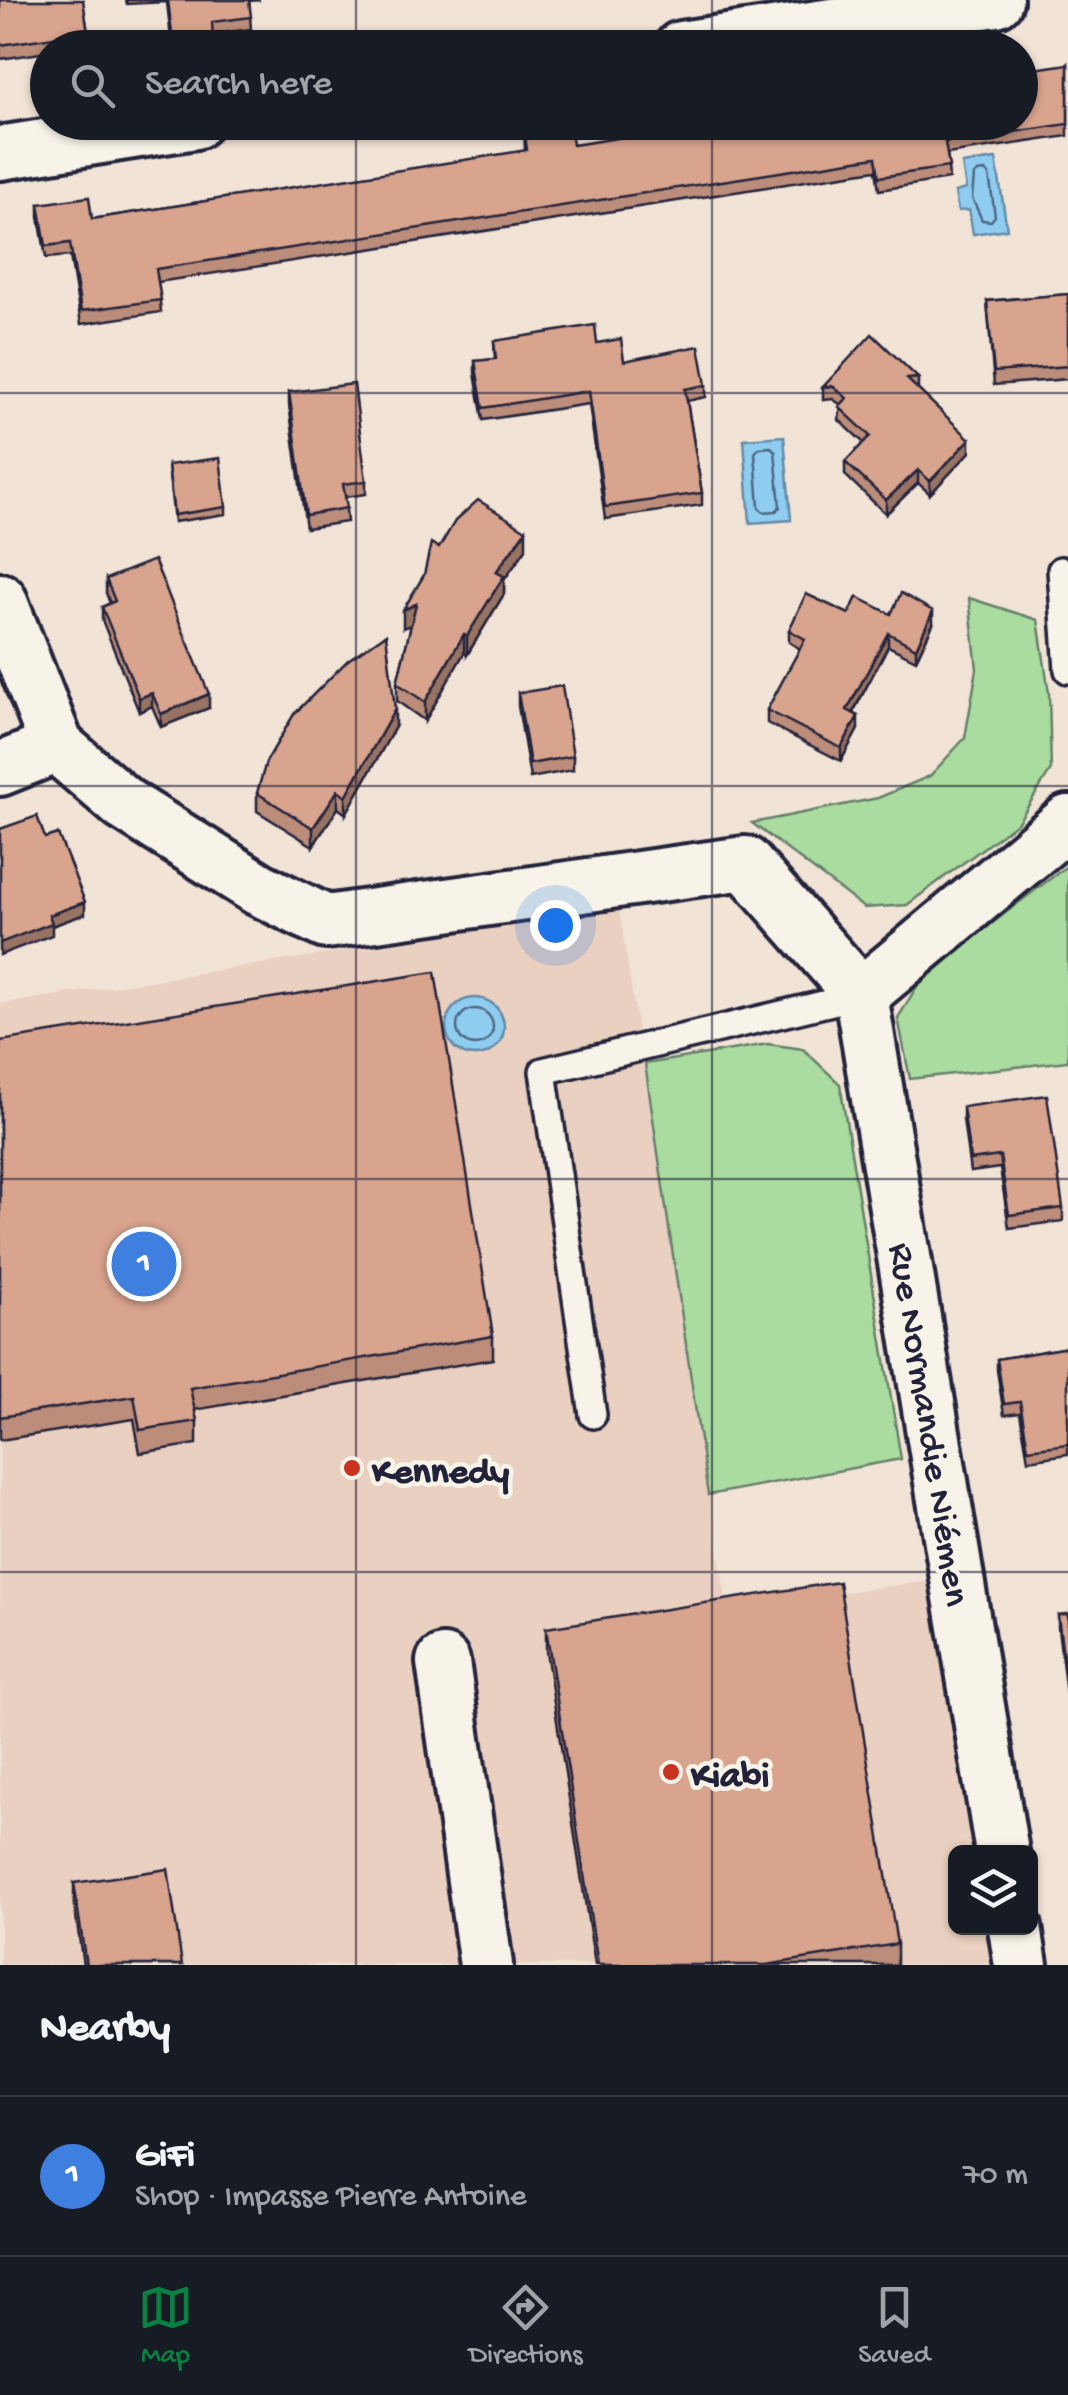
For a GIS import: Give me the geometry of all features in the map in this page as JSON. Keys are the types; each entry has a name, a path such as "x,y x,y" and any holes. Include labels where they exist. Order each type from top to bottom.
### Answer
{"street":[{"path":"799,30 996,0"},
{"path":"0,152 78,140"},
{"path":"0,600 10,658 58,746 124,804 259,890 326,922 745,864 861,995 1068,822"},
{"path":"0,769 58,746"},
{"name":"Rue Normandie Niémen","path":"861,995 1001,1845"},
{"path":"443,1662 486,1965"},
{"path":"1016,1935 1021,1965"}],"lane":[{"path":"1061,570 1068,670"},
{"path":"593,1414 543,1071 861,995"}],"shaded area":[{"path":"619,909 727,1607 929,1581 973,1845 948,1845 948,1935 987,1935 992,1965 0,1965 0,1004"}],"green space":[{"path":"969,598 1038,620 1049,693 1051,770 1018,822 907,905 864,908 752,823 878,798 930,776 965,738 977,669"},
{"path":"1068,865 1068,1061 910,1079 898,1018 923,976"},
{"path":"768,1044 803,1049 840,1084 901,1459 708,1495 645,1064"}],"water":[{"path":"996,159 1007,229 973,234 969,210 958,211 955,192 966,189 962,164"},
{"path":"784,436 791,520 750,523 744,439"},
{"path":"475,998 495,1007 504,1027 495,1047 475,1056 455,1047 446,1027 455,1007"}],"building":[{"path":"0,0 83,0 88,30 30,30 30,41 0,45"},
{"path":"168,0 249,0 251,17 212,22 212,30 171,30"},
{"path":"1068,64 1068,124 1038,128 1038,68"},
{"path":"526,140 572,140 573,145 605,140 959,140 945,142 949,167 879,177 876,157 156,269 161,300 81,311 70,243 46,246 39,204 89,197 92,219 527,150"},
{"path":"1068,294 1068,366 994,372 987,301"},
{"path":"595,325 597,343 621,339 624,361 699,346 706,385 685,389 702,493 605,507 589,391 483,408 475,361 496,359 494,341"},
{"path":"872,334 918,378 907,379 970,439 930,481 918,470 886,500 845,462 870,436 839,407 847,398 833,386 823,387"},
{"path":"354,384 366,481 343,484 347,508 306,515 289,392"},
{"path":"220,458 226,507 174,515 168,465"},
{"path":"478,500 526,530 496,572 504,576 467,636 464,634 425,702 397,683 416,604 403,610 424,575 431,543 439,548 455,521"},
{"path":"154,560 209,694 161,714 152,693 139,698 102,607 115,601 106,579"},
{"path":"901,593 933,611 916,648 888,633 847,710 858,716 841,748 767,710 805,639 789,630 806,594 849,614 857,597 891,614"},
{"path":"386,634 395,709 346,796 338,790 313,828 257,793 266,762 294,714 348,660"},
{"path":"562,686 573,756 530,764 518,693"},
{"path":"37,816 45,838 58,834 85,902 49,915 52,923 0,943 0,829"},
{"path":"435,972 493,1336 190,1388 197,1421 140,1430 134,1396 0,1417 0,1041"},
{"path":"1047,1095 1063,1208 1009,1215 1000,1156 970,1160 963,1107"},
{"path":"1068,1347 1068,1444 1028,1449 1020,1402 1004,1404 997,1359"},
{"path":"839,1582 897,1944 766,1965 598,1965 546,1628"},
{"path":"1068,1614 1068,1698 1058,1615"},
{"path":"168,1869 182,1965 86,1965 74,1883"}],"place":[{"name":"GiFi","path":"144,1264"},
{"name":"Kennedy","path":"352,1468"},
{"name":"Kiabi","path":"671,1772"}]}
